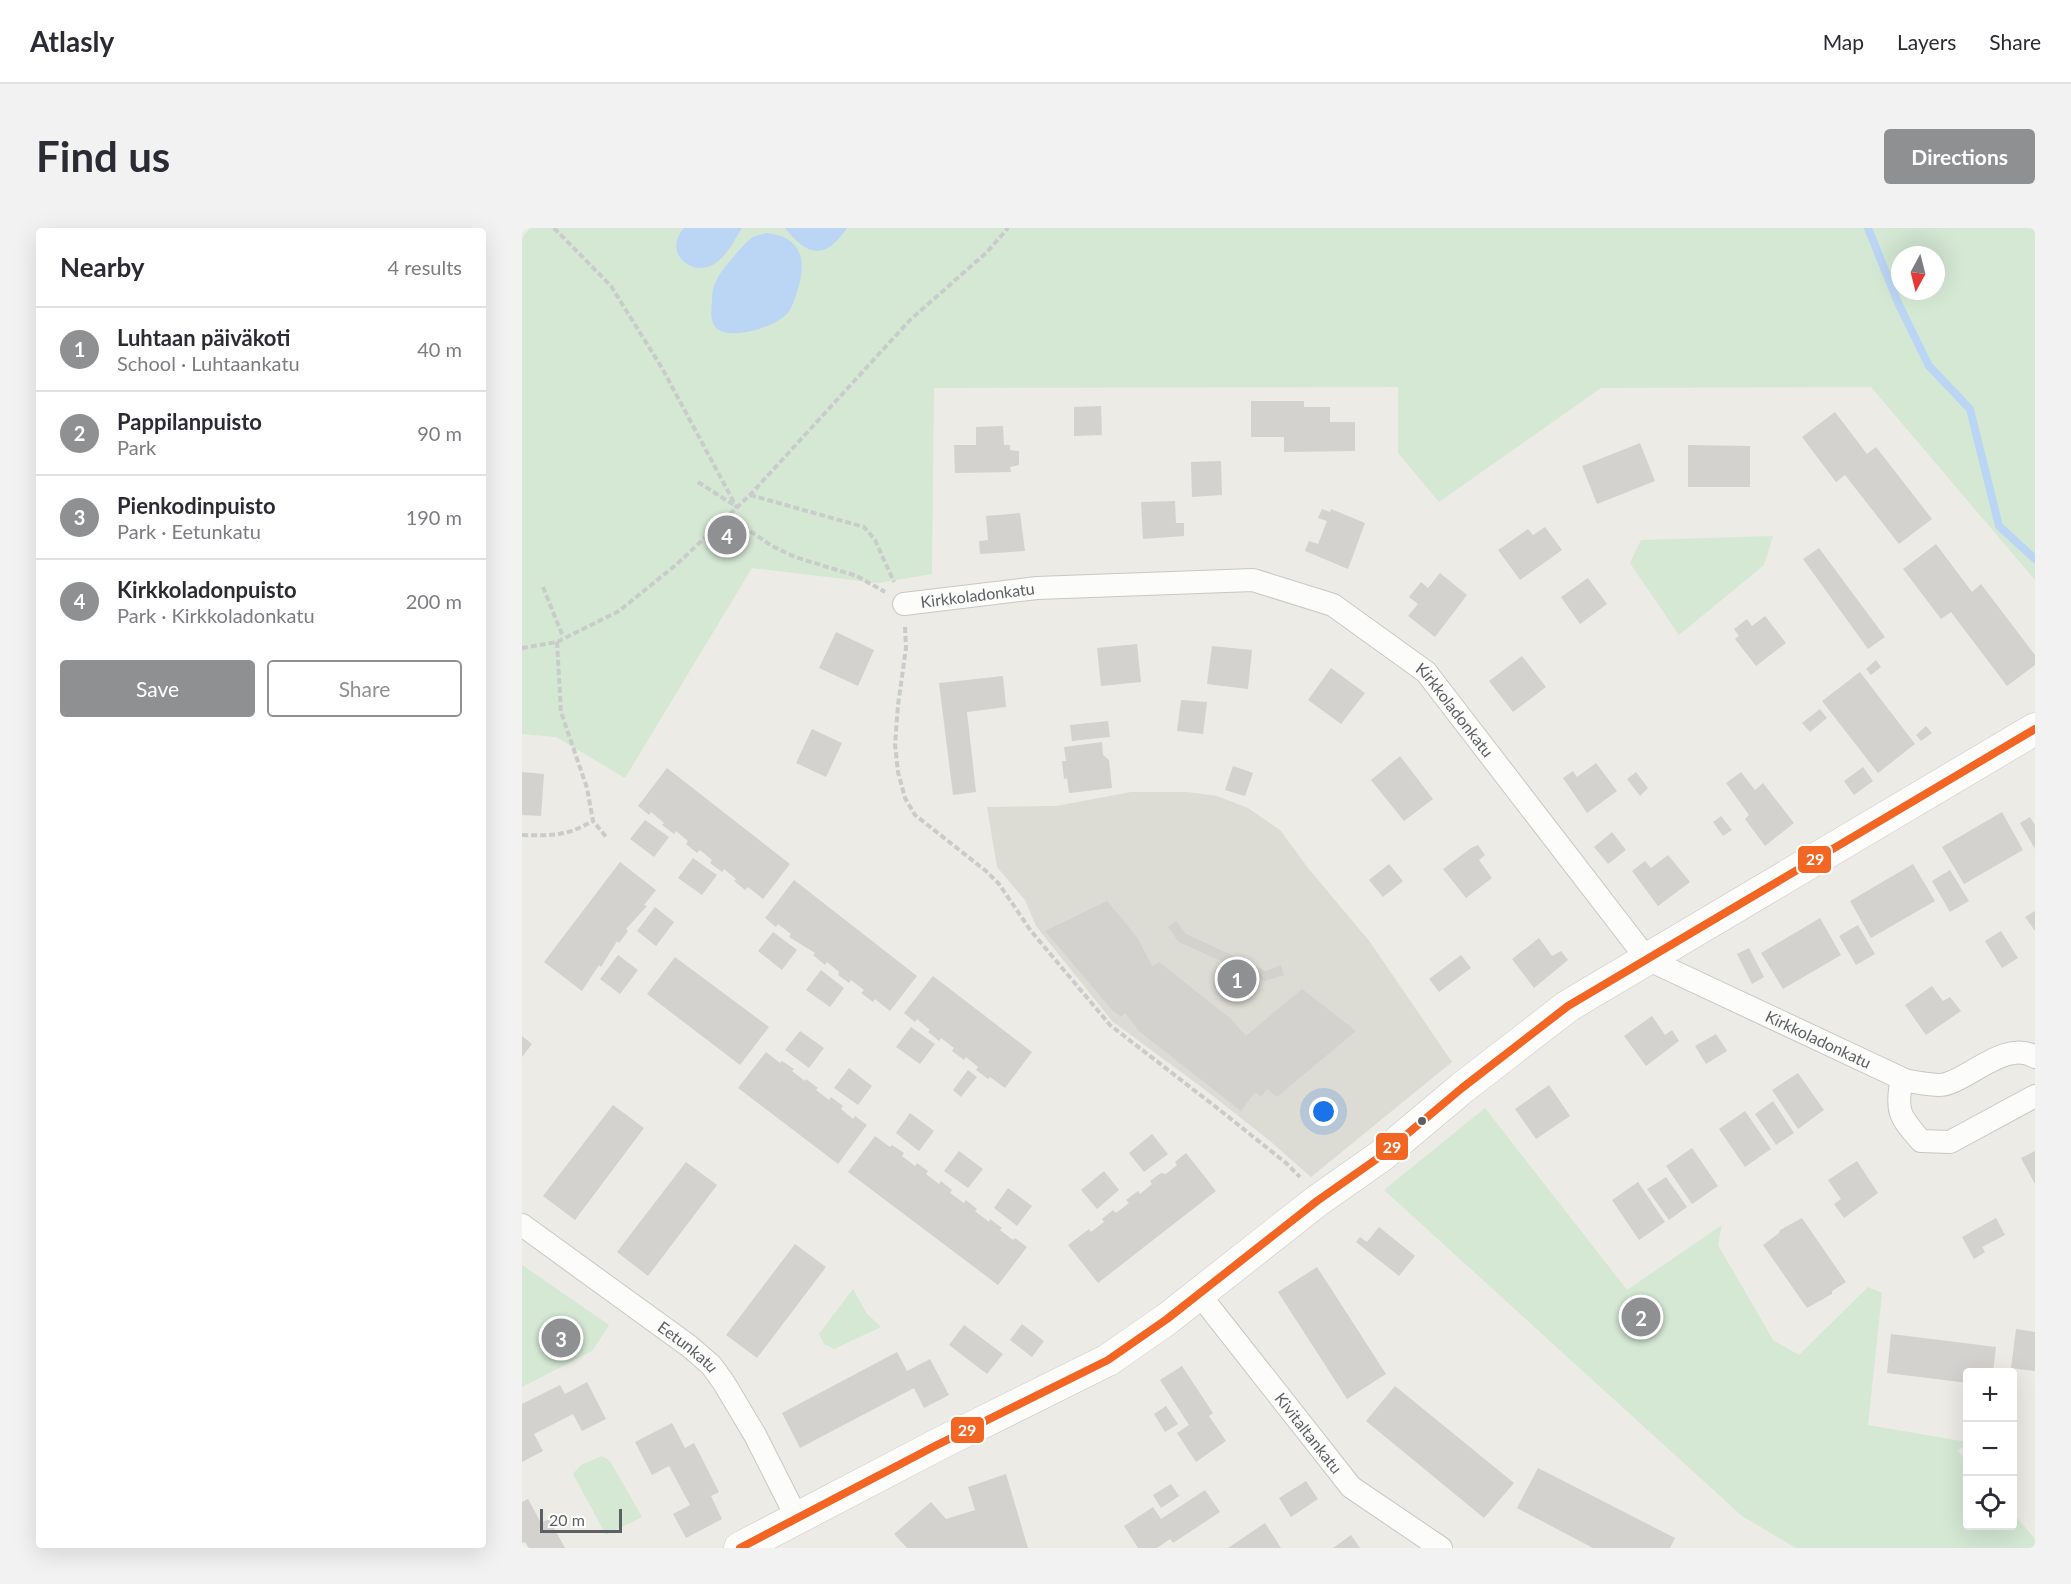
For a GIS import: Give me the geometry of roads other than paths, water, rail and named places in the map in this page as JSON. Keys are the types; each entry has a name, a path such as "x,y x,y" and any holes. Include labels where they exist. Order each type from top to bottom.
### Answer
{"street":[{"name":"Kirkkoladonkatu","path":"903,603 1037,588 1253,580 1334,605 1426,672 1647,959 1907,1082 1947,1084 2002,1054 2029,1053 2035,1057"},
{"path":"740,1548 936,1446 1082,1374 1121,1351 1199,1294 1317,1201 1382,1156 1462,1088 1549,1020 1589,993 2035,729"},
{"path":"1902,1079 1897,1102 1905,1123 1921,1141 1950,1142 2035,1096"},
{"name":"Eetunkatu","path":"522,1225 689,1346 711,1365 755,1435 797,1518"},
{"name":"Kivitaltankatu","path":"1199,1294 1351,1487 1436,1547"}],"water":[{"path":"684,228 742,228 721,259 708,267 699,268 684,262 676,247"},
{"path":"785,228 847,228 831,246 816,251 801,245"},
{"path":"766,233 778,235 794,244 801,259 801,278 791,308 782,318 759,329 741,333 719,330 715,327 711,316 716,282 728,263 744,245 753,237"}],"waterway":[{"path":"1868,228 1899,305 1929,366 1970,409 1999,526 2035,559"}],"place":[{"name":"Kirkkoladonpuisto","path":"727,535"},
{"name":"Luhtaan päiväkoti","path":"1237,979"},
{"name":"Pappilanpuisto","path":"1641,1317"},
{"name":"Pienkodinpuisto","path":"561,1338"}]}
